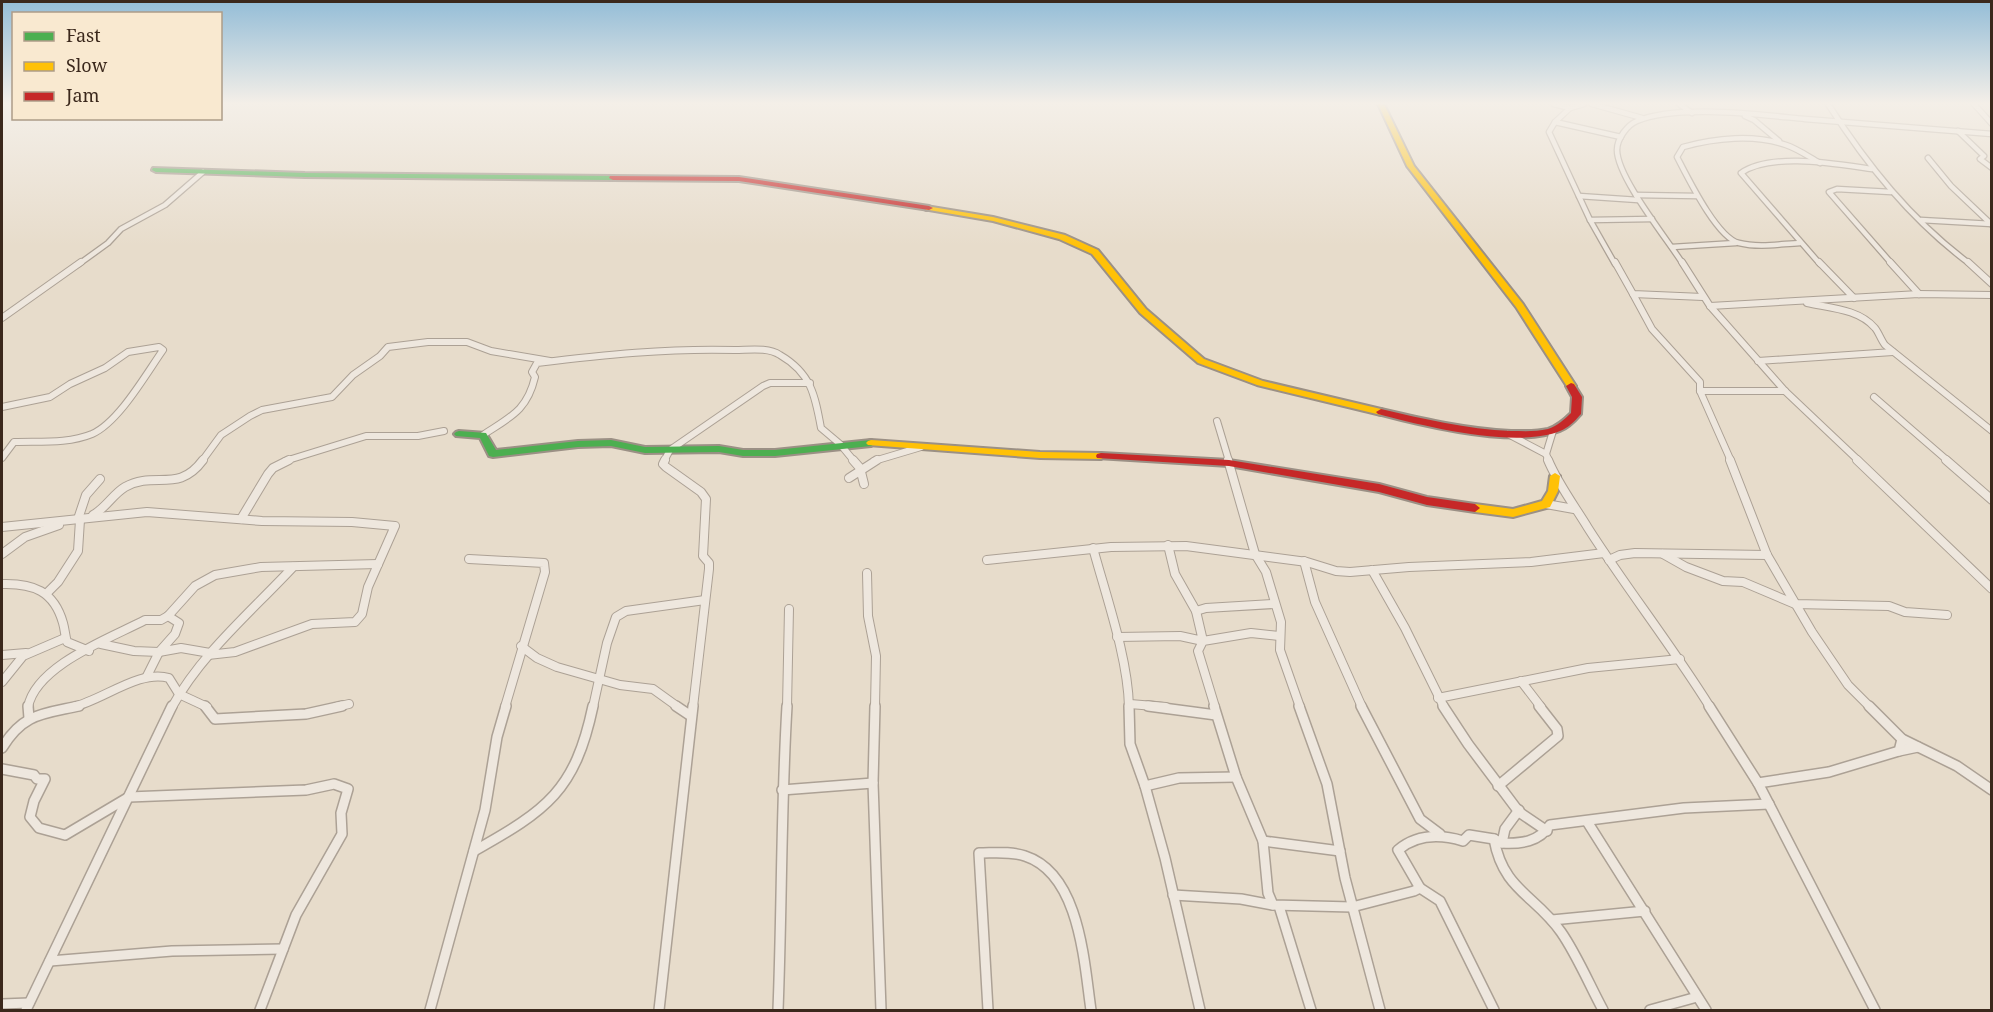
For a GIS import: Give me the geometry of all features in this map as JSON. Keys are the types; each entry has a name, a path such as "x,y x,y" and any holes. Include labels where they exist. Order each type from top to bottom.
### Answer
{"street":[{"path":"156,171 739,179 860,196 993,219 1062,237 1095,252 1143,311 1182,346 1201,361 1212,366 1260,382 1442,427 1485,434 1534,434 1553,431 1564,426 1576,414 1577,397 1550,350 1520,306 1412,166 1405,151"},
{"path":"1558,151 1590,220 1652,329 1700,382 1700,391 1737,476 1767,555 1795,604 1848,685 1902,739 1957,766 1992,790"},
{"path":"1617,151 1617,158 1637,198 1710,306 1785,391 1992,589"},
{"path":"1681,151 1677,161 1697,196 1727,237 1737,243"},
{"path":"1797,151 1820,164"},
{"path":"1859,151 1891,192 1950,249 1983,274 1992,284"},
{"path":"1979,151 1984,156 1992,157"},
{"path":"1984,156 1980,159 1992,168"},
{"path":"1928,158 1951,186 1991,224"},
{"path":"1854,298 1800,243 1782,219 1746,182 1741,172 1750,165 1820,164 1872,169"},
{"path":"2,318 108,243 121,229 165,205 203,172"},
{"path":"1891,192 1837,189 1829,192 1919,294"},
{"path":"1579,196 1637,198 1697,196"},
{"path":"1590,220 1652,219"},
{"path":"1921,220 1991,224"},
{"path":"1672,247 1737,243 1758,246 1800,243"},
{"path":"1983,274 1992,274"},
{"path":"1633,294 1703,297"},
{"path":"1710,306 1919,294 1992,295"},
{"path":"1800,301 1842,310 1862,318 1877,330 1881,341 1992,430"},
{"path":"88,517 104,509 125,487 146,482 185,478 194,472 221,435 262,410 332,397 339,393 351,376 381,357 388,347 428,342 468,342 491,351 550,362"},
{"path":"2,407 50,397 74,382 105,368 133,350 159,347 163,350 110,421 99,431 62,440 14,442 2,458"},
{"path":"459,434 483,435 515,418 533,389 535,377 532,372 537,363 630,352 701,349 762,350 788,358 810,383 814,391 821,428 840,444 860,468 864,484"},
{"path":"1758,361 1894,352"},
{"path":"659,1011 679,855 691,716 709,569 709,563 703,556 706,499 701,492 666,467 663,464 664,458 670,450 766,385 810,383"},
{"path":"1700,391 1785,391"},
{"path":"1874,397 1992,500"},
{"path":"1217,421 1255,554 1266,572 1281,622 1280,650 1327,784 1352,906 1380,1011"},
{"path":"241,519 252,504 257,488 275,466 290,459 323,450 341,441 372,435 432,436 444,431"},
{"path":"1553,431 1546,454 1555,476 1606,557 1680,660 1758,783 1875,1011"},
{"path":"1508,434 1546,454"},
{"path":"483,435 493,454 611,442 634,449 719,449 743,453 775,453 840,444 891,443 921,447 1229,463 1379,488 1427,501 1491,511 1513,513 1546,504 1574,509"},
{"path":"849,478 860,468 874,461 921,447"},
{"path":"1546,504 1553,491 1555,476"},
{"path":"47,592 58,582 78,551 79,519 86,495 100,479"},
{"path":"2,554 30,534 79,519 147,512 395,526 368,587 362,614 355,622 313,624 225,656 182,648 159,652 101,644"},
{"path":"2,527 79,519"},
{"path":"987,560 1119,545 1168,545 1304,561 1340,572 1536,563 1628,554 1743,553 1767,555"},
{"path":"1168,545 1175,574 1196,611 1203,641"},
{"path":"1093,548 1118,637 1130,704 1130,744 1145,786 1200,1011"},
{"path":"1663,554 1686,567 1723,581 1743,582 1795,604 1889,606 1905,612 1947,615"},
{"path":"430,1011 474,851 489,787 497,737 521,646 545,572 544,563 469,559"},
{"path":"1304,561 1315,602 1358,700 1420,819 1440,834 1463,840 1470,835 1516,844 1529,842 1547,831 1550,825 1588,823 1655,811 1722,805 1769,804"},
{"path":"29,718 28,704 44,679 59,667 145,620 161,620 168,616 182,598 210,576 261,567 378,564"},
{"path":"2,1004 28,1007 179,694 227,633 254,609 293,567"},
{"path":"1372,570 1405,628 1438,698 1498,786 1519,812 1547,831"},
{"path":"867,573 868,616 876,656 873,783 881,1011"},
{"path":"2,584 33,584 47,592 62,619 65,638 73,645 89,651"},
{"path":"474,851 536,814 557,792 582,753 613,626 620,613 705,600"},
{"path":"1196,611 1206,608 1274,604"},
{"path":"777,1011 789,609"},
{"path":"147,676 159,652 174,634 179,623 168,616"},
{"path":"1118,637 1180,636 1203,641 1267,633 1279,636"},
{"path":"2,682 23,656 65,638"},
{"path":"1203,641 1198,651 1216,715 1236,777 1263,841 1268,893 1276,905 1311,1011"},
{"path":"521,646 537,658 600,679 620,685 653,689 691,716"},
{"path":"2,655 29,653"},
{"path":"1438,698 1584,668 1650,660 1680,660"},
{"path":"2,748 12,731 29,718 90,703 147,676 159,675 169,678 179,694 210,707 215,719 306,714 350,704"},
{"path":"1498,786 1558,736 1557,729 1521,681"},
{"path":"1130,704 1177,708 1216,715"},
{"path":"1899,752 1902,739"},
{"path":"1758,783 1829,772 1918,747"},
{"path":"2,770 45,779 29,810 31,820 38,828 53,835 65,835 129,797 306,790 334,784 348,789 341,813 342,834 297,915 260,1011"},
{"path":"1145,786 1179,778 1236,777"},
{"path":"782,790 873,783"},
{"path":"1519,810 1504,829 1495,853 1505,875 1552,920 1561,932 1603,1011"},
{"path":"1588,823 1706,1011"},
{"path":"1440,834 1406,841 1398,850 1420,888 1440,901 1494,1011"},
{"path":"1263,841 1292,848 1317,847 1340,851"},
{"path":"988,1011 979,853 1027,856 1041,863 1055,875 1065,890 1073,915 1091,1011"},
{"path":"1173,895 1241,899 1276,905 1352,906 1368,904 1381,898 1420,888"},
{"path":"1552,920 1645,911"},
{"path":"50,961 172,951 283,949"},
{"path":"1650,1011 1697,997"}],"traffic: fast":[{"path":"156,170 305,175 613,178"},
{"path":"459,434 483,435 493,454 578,444 611,443 645,450 719,449 743,453 775,453 871,443"}],"traffic: slow":[{"path":"1404,151 1411,166 1520,306 1571,386"},
{"path":"929,208 993,219 1062,237 1095,252 1143,311 1201,361 1260,383 1381,412"},
{"path":"871,443 1040,455 1101,456"},
{"path":"1475,508 1513,513 1546,504 1553,491 1555,476"}],"traffic: jam":[{"path":"613,178 739,179 929,208"},
{"path":"1381,412 1465,430 1500,434 1541,433 1560,427 1576,414 1577,397 1571,386"},
{"path":"1101,456 1229,463 1379,488 1427,501 1475,508"}]}
